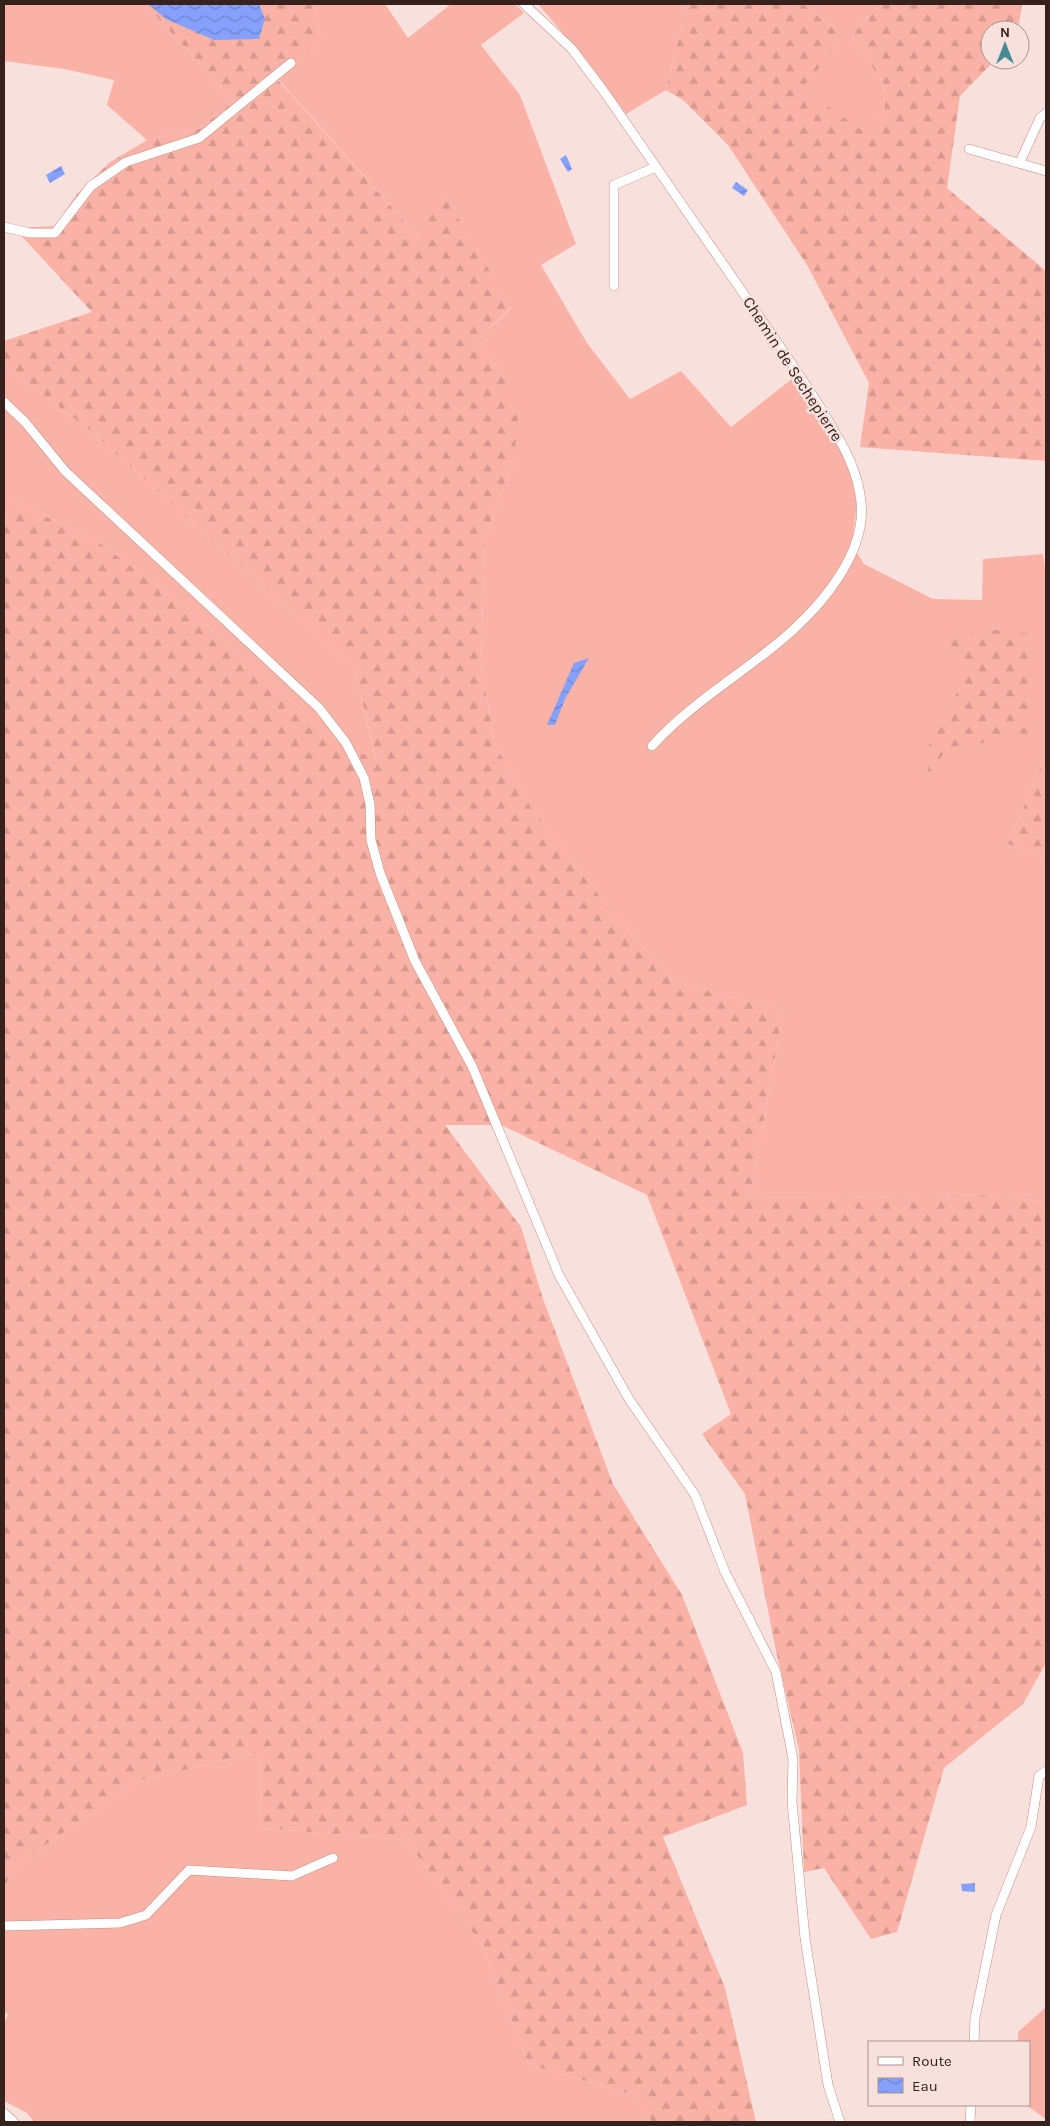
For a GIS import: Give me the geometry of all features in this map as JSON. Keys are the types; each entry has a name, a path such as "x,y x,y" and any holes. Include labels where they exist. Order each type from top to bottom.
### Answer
{"street":[{"name":"Chemin de Sechepierre","path":"524,4 572,49 605,93 804,382 847,452 862,502 860,530 852,552 839,577 806,620 748,667 673,723 652,746"},
{"path":"4,227 30,233 55,233 91,186 126,162 199,138 290,63"},
{"path":"1020,162 1040,118 1046,112"},
{"path":"969,149 1020,162 1046,171"},
{"path":"614,286 614,185 656,167"},
{"path":"4,402 25,422 65,471 319,708 346,743 364,778 370,804 371,840 380,873 416,961 472,1066 559,1275 630,1399 695,1495 725,1572 776,1672 793,1759 792,1802 813,1998 828,2086 840,2122"},
{"path":"974,2041 975,2018 996,1915 1031,1827 1039,1776 1046,1771"},
{"path":"4,1926 120,1924 146,1915 189,1870 292,1876 333,1858"},
{"path":"970,2122 971,2106"},
{"path":"4,2113 14,2122"}],"green space":[{"path":"4,4 145,4 234,101 201,128 147,140 107,105 114,80 64,69 4,61"},
{"path":"145,4 314,4 321,42 278,80 420,239 442,191 511,307 474,343 501,371 518,418 514,460 485,538 481,662 495,745 532,809 618,920 676,982 783,1011 750,1198 1004,1195 1046,1203 1046,1663 1023,1704 944,1768 897,1932 871,1939 824,1868 804,1872 799,1750 775,1646 745,1494 702,1434 731,1414 647,1195 501,1125 445,1125 521,1227 543,1299 613,1484 682,1595 743,1753 747,1805 663,1837 725,1988 756,2122 652,2122 635,2095 529,2065 482,1945 406,1840 261,1828 260,1752 141,1780 22,1861 4,1886 4,520 13,500 101,544 189,610 328,733 377,762 354,668 91,431 4,365 4,341 92,312 14,228 55,226 77,194 109,163 147,140 201,128 234,101"},
{"path":"314,4 385,4 408,38 451,4 515,4 524,13 481,45 520,95 576,244 541,265 587,343 630,399 681,371 731,427 793,378 838,446 851,475 856,502 855,523 851,543 864,564 933,599 982,600 983,559 1043,554 1046,575 1046,754 1008,844 1046,858 1046,1203 1004,1195 750,1198 783,1011 676,982 618,920 532,809 495,745 481,662 485,538 514,460 501,371 474,343 511,308 442,192 421,240 278,79 321,42"},
{"path":"538,4 687,4 666,90 626,114 591,66"},
{"path":"687,4 803,4 838,32 838,45 802,88 867,134 885,108 883,83 852,36 879,4 1022,4 1020,20 980,20 980,70 985,70 960,96 947,188 1046,271 1046,461 860,447 869,383 807,265 728,145 683,100 666,90"},
{"path":"803,4 879,4 852,36 883,83 885,108 867,135 801,88 838,45 838,32"},
{"path":"4,365 91,431 354,668 377,763 328,733 189,610 101,544 13,500 4,520"},
{"path":"983,629 1032,634 1035,737 948,747 928,776 929,745 971,666 943,643"},
{"path":"1046,754 1046,858 1008,844"},
{"path":"260,1752 261,1828 406,1840 482,1945 529,2065 635,2095 652,2122 34,2122 27,2113 4,2101 4,2023 8,2014 4,2013 4,1886 22,1861 141,1780"},
{"path":"1046,2007 1046,2119 1027,2106 1030,2106 1030,2041 1018,2041 1018,2032"}],"water":[{"path":"148,4 259,4 265,19 259,39 214,40 166,19"},
{"path":"566,155 572,169 568,172 560,159"},
{"path":"61,166 65,174 50,183 46,175"},
{"path":"736,182 748,190 744,196 732,188"},
{"path":"589,658 565,699 555,725 547,725 574,663"},
{"path":"975,1883 975,1892 962,1891 961,1884"}]}
